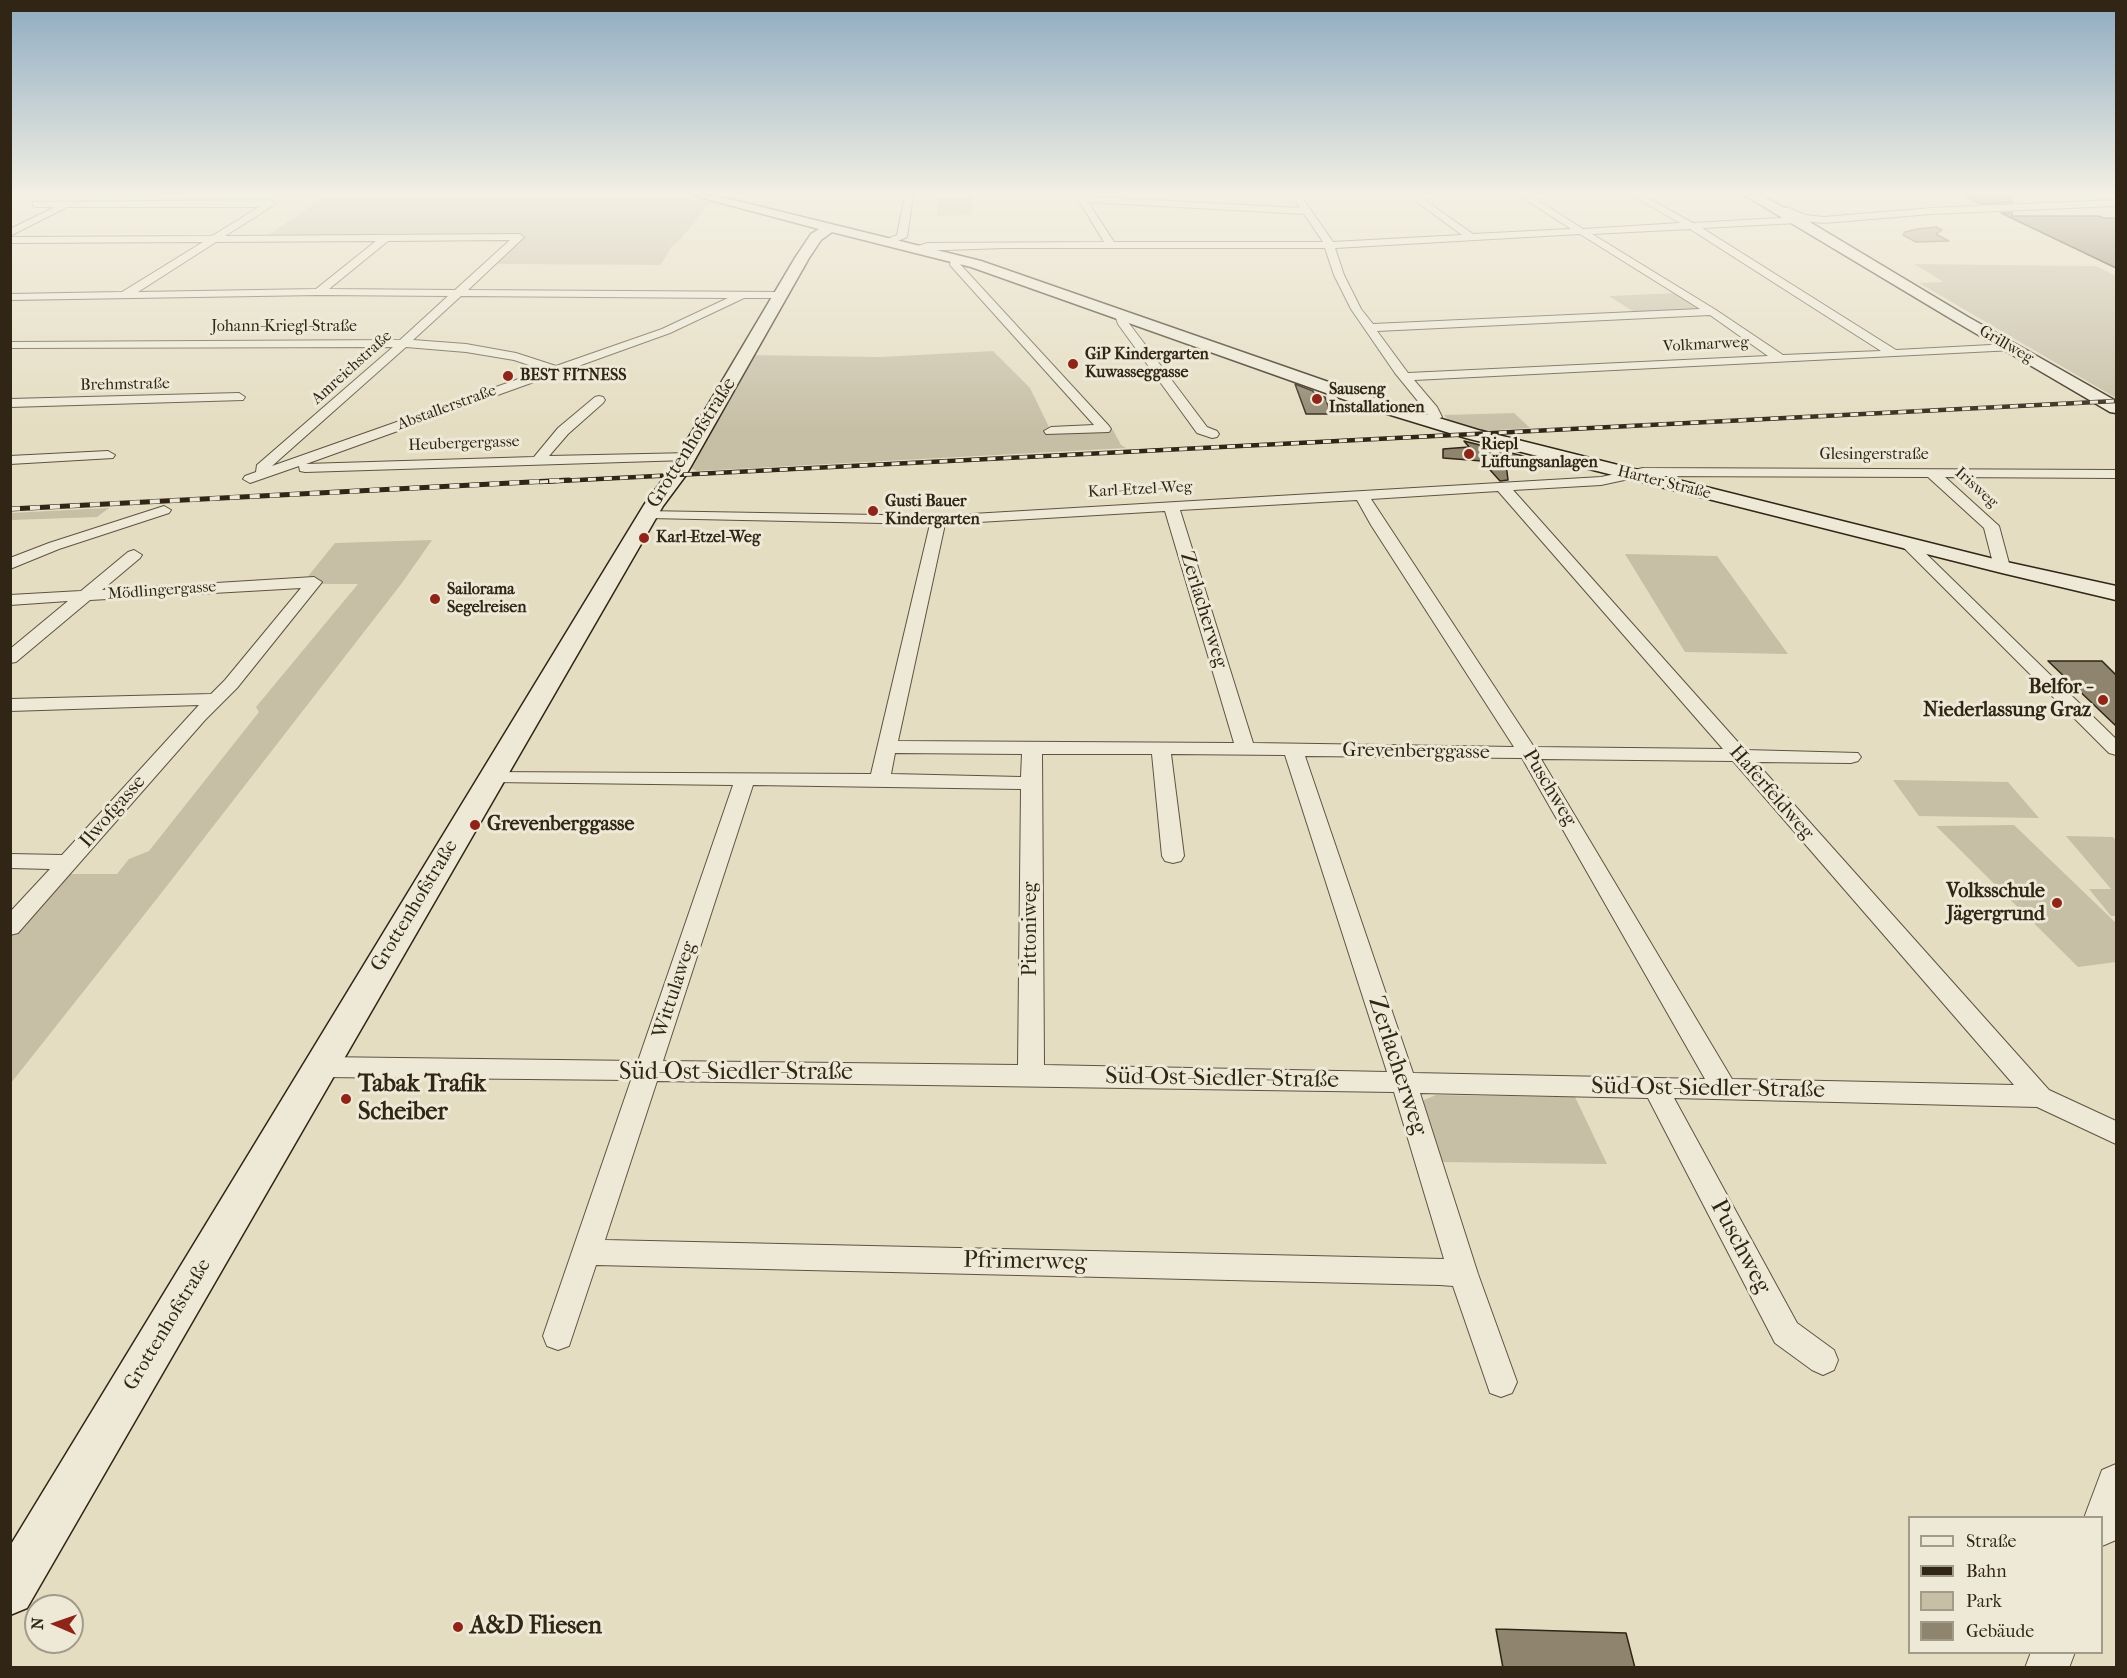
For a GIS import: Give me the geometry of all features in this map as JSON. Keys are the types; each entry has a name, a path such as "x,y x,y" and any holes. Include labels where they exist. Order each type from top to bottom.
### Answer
{"main road":[{"name":"Grottenhofstraße","path":"10,1591 492,776 649,514 687,456 793,274"},
{"name":"Harter Straße","path":"1007,274 1318,385 1429,421 1632,475 2116,593"},
{"name":"Grillweg","path":"1888,274 2010,348 2111,405"}],"street":[{"path":"124,295 157,274"},
{"path":"319,292 341,274"},
{"name":"Amreichstraße","path":"263,475 262,468 404,344 479,274"},
{"path":"964,274 1104,429 1051,431"},
{"path":"1340,274 1368,328 1434,413 1435,417 1429,421"},
{"path":"1650,274 1712,312 1779,358"},
{"path":"1768,274 1893,353"},
{"path":"10,297 319,292 781,295"},
{"name":"Abstallerstraße","path":"250,479 666,331 745,294"},
{"path":"1368,328 1712,312"},
{"path":"1126,316 1122,318 1122,322 1202,430 1212,434"},
{"name":"Johann-Kriegl-Straße","path":"10,345 404,344 466,348 516,357 555,370"},
{"name":"Volkmarweg","path":"1405,376 2010,348"},
{"name":"Brehmstraße","path":"10,403 239,397"},
{"name":"Heubergergasse","path":"539,460 563,431 599,400"},
{"path":"10,460 108,455"},
{"name":"Heubergergasse","path":"283,469 687,456"},
{"name":"Glesingerstraße","path":"1632,475 1643,472 2116,474"},
{"name":"Irisweg","path":"1931,473 1991,526 2002,567"},
{"name":"Karl-Etzel-Weg","path":"649,514 938,520 1503,488 1601,481 1632,475"},
{"name":"Haferfeldweg","path":"1503,488 2040,1097"},
{"name":"Puschweg","path":"1362,496 1529,753 1724,1088"},
{"name":"Zerlacherweg","path":"1171,506 1245,749"},
{"path":"10,564 54,546 164,510"},
{"path":"880,780 938,520"},
{"path":"1907,543 2116,749"},
{"path":"10,658 134,555"},
{"name":"Mödlingergasse","path":"10,600 314,582"},
{"name":"Ilwofgasse","path":"10,927 198,716 217,699 314,582"},
{"path":"10,705 217,699"},
{"name":"Grevenberggasse","path":"887,747 1161,748 1851,757"},
{"path":"1161,748 1173,856"},
{"path":"492,776 1032,783 1032,749"},
{"name":"Zerlacherweg","path":"1293,750 1404,1084 1463,1274 1501,1382"},
{"name":"Wittulaweg","path":"558,1336 745,779"},
{"name":"Pittoniweg","path":"1031,1075 1032,783"},
{"path":"10,861 70,862"},
{"name":"Süd-Ost-Siedler-Straße","path":"320,1067 1031,1075 1656,1089 1724,1088 2040,1097 2116,1133"},
{"name":"Puschweg","path":"1656,1089 1786,1333 1823,1360"},
{"name":"Pfrimerweg","path":"587,1252 1463,1274"},
{"path":"2103,1522 2116,1484"},
{"path":"2047,1668 2053,1654"}],"green space":[{"path":"1931,274 2116,276 2116,398 1919,283 1944,282"},
{"path":"1678,293 1701,309 1637,314 1609,296"},
{"path":"993,351 1030,388 1051,431 1113,430 1121,445 1126,448 697,471 689,467 752,355 880,357"},
{"path":"1514,413 1530,428 1480,431 1450,422 1444,415"},
{"path":"109,508 97,517 11,520 11,513"},
{"path":"432,540 402,583 11,1083 10,917 50,874 117,874 129,859 149,851 259,712 256,707 358,584 315,584 305,580 335,543"},
{"path":"1625,554 1717,556 1788,654 1685,652"},
{"path":"1893,780 2008,782 2039,818 1919,816"},
{"path":"2014,825 2116,923 2116,962 2078,967 1936,826"},
{"path":"2066,836 2113,837 2116,841 2116,916 2111,916 2089,889 2111,889"},
{"path":"1436,1095 1575,1097 1607,1164 1439,1162 1421,1108 1424,1100"}],"building":[{"name":"Sauseng Installationen","path":"1295,384 1313,391 1315,395 1325,397 1331,414 1306,414"},
{"name":"Riepl Lüftungsanlagen","path":"1464,441 1523,456 1521,464 1506,463 1508,480 1500,481 1482,461 1443,458 1443,449 1469,447"},
{"name":"Belfor - Niederlassung Graz","path":"2048,661 2102,661 2116,675 2116,726"},
{"path":"1496,1629 1626,1633 1635,1668 1503,1668"}],"railway":[{"path":"540,482 2116,401"},
{"path":"10,509 569,480"}],"place":[{"name":"GiP Kindergarten Kuwasseggasse","path":"1073,364"},
{"name":"BEST FITNESS","path":"508,376"},
{"name":"Sauseng Installationen","path":"1317,399"},
{"name":"Riepl Lüftungsanlagen","path":"1469,454"},
{"name":"Gusti Bauer Kindergarten","path":"873,511"},
{"name":"Karl-Etzel-Weg","path":"644,538"},
{"name":"Sailorama Segelreisen","path":"435,599"},
{"name":"Belfor - Niederlassung Graz","path":"2103,700"},
{"name":"Grevenberggasse","path":"475,825"},
{"name":"Volksschule Jägergrund","path":"2057,903"},
{"name":"Tabak Trafik Scheiber","path":"346,1099"},
{"name":"A&D Fliesen","path":"458,1627"}]}
